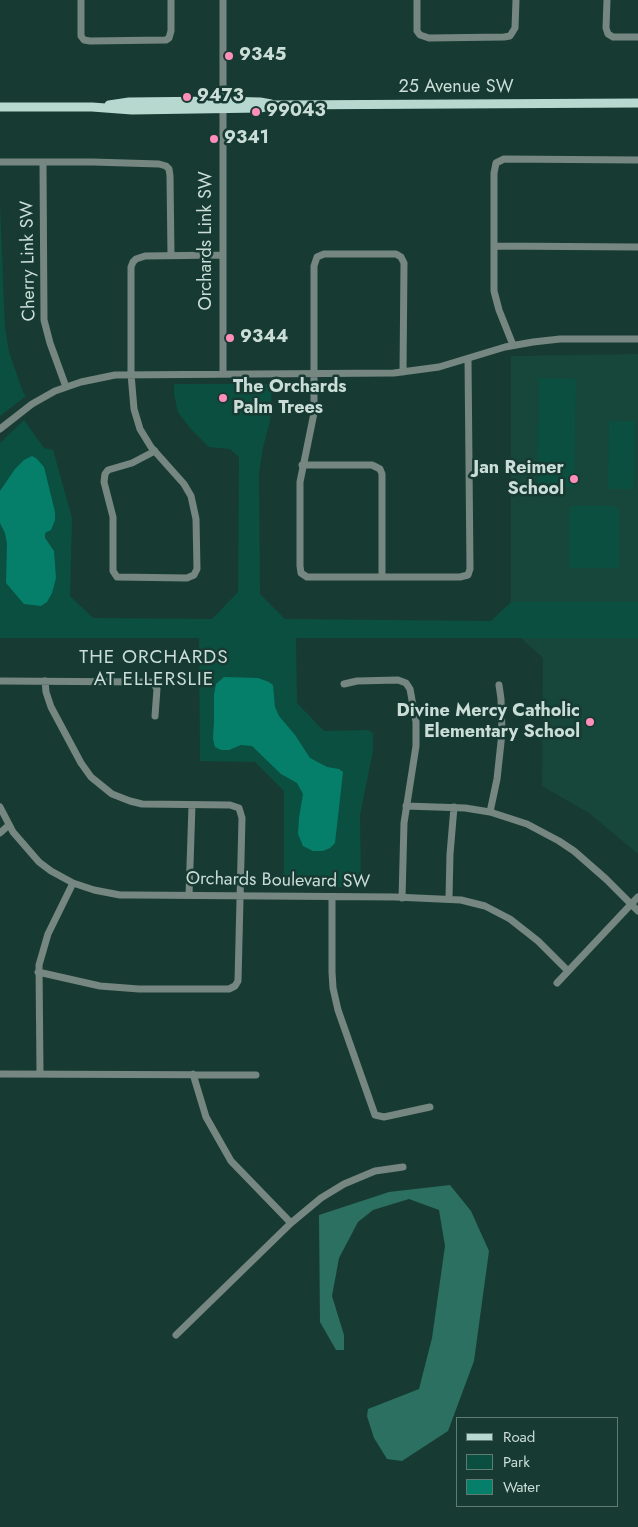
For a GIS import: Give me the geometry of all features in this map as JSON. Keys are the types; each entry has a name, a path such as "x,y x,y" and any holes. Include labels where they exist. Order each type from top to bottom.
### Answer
{"main road":[{"name":"25 Avenue SW","path":"0,107 92,107 129,102 222,105 260,102 275,105 638,103"}],"street":[{"path":"81,0 82,38 90,41 162,41 169,38 171,31 171,0"},
{"name":"Orchards Link SW","path":"223,0 223,374"},
{"path":"417,0 416,26 418,33 429,38 504,37 512,34 516,24 516,0"},
{"path":"607,0 606,28 608,34 617,37 638,37"},
{"path":"513,345 496,298 494,168 496,163 500,160 638,160"},
{"path":"0,162 159,164 168,167 170,176 170,255"},
{"name":"Cherry Link SW","path":"43,162 44,320 66,387"},
{"path":"494,246 638,247"},
{"path":"403,372 404,263 402,257 392,254 324,254 317,257 314,266 313,420 302,465 300,482 301,573 310,577 466,576 469,572 468,359"},
{"path":"154,451 132,463 108,470 105,474 104,482 113,517 114,571 118,577 187,578 194,575 197,569 197,526 193,493 154,451 138,422 133,402 131,267 136,258 145,256 222,255"},
{"path":"0,429 32,404 66,387 95,378 132,374 403,372 439,367 513,345 560,339 638,339"},
{"path":"302,465 372,465 380,469 382,474 382,577"},
{"path":"344,684 357,680 398,680 409,685 416,735 415,757 402,842 402,898"},
{"path":"0,681 150,682 154,684 156,689 155,716"},
{"path":"38,972 88,984 121,988 233,988 238,981 242,818 239,808 230,805 130,802 102,786 91,777 80,763 51,707 45,681"},
{"path":"490,812 497,779 501,741 499,685"},
{"path":"189,895 192,805"},
{"path":"406,806 454,807 490,812 527,824 559,841 591,865 638,911"},
{"name":"Orchards Boulevard SW","path":"0,807 9,825 39,862 73,883 94,890 120,895 450,898 485,906 510,919 538,941 568,971"},
{"path":"450,898 450,854 454,807"},
{"path":"0,832 9,825"},
{"path":"40,1073 38,972 42,950 48,934 73,883"},
{"path":"332,897 333,988 338,1010 374,1115 384,1117 430,1107"},
{"path":"557,983 638,898"},
{"path":"0,1074 256,1075"},
{"path":"193,1074 206,1117 232,1161 291,1223"},
{"path":"176,1335 291,1223 322,1198 344,1184 375,1171 403,1167"}],"shaded area":[{"name":"Jan Reimer School","path":"638,354 638,602 511,602 511,356"},
{"name":"Divine Mercy Catholic Elementary School","path":"521,638 638,638 638,854 589,813 542,786 543,658"},
{"path":"450,1185 471,1211 489,1251 474,1361 448,1431 402,1461 387,1459 374,1438 367,1416 368,1409 419,1389 432,1338 445,1246 439,1210 409,1199 373,1210 358,1222 339,1258 332,1296 344,1335 344,1350 336,1350 320,1322 319,1215 389,1192"}],"green space":[{"path":"0,204 5,328 9,352 26,396 0,416"},
{"path":"539,378 576,379 574,487 537,486"},
{"path":"174,384 272,384 270,421 259,473 260,594 285,619 491,621 511,602 638,602 638,638 296,638 297,703 324,731 368,730 373,733 373,751 360,815 361,887 284,887 284,791 255,762 200,761 199,638 0,638 0,443 24,420 44,448 53,450 72,518 70,596 93,618 212,619 238,592 239,457 230,449 209,447 189,427 178,412"},
{"path":"609,421 635,421 634,489 608,489"},
{"path":"570,506 615,506 619,511 619,568 570,568"}],"water":[{"path":"32,456 44,467 55,512 55,520 51,530 45,533 45,538 54,551 56,578 52,593 47,602 41,606 24,604 6,583 7,544 5,533 0,523 0,491 15,469 24,460"},
{"path":"224,677 258,678 273,685 275,707 279,716 295,735 310,758 327,767 339,769 343,772 335,843 330,848 323,851 313,851 303,846 298,834 303,794 297,783 281,774 252,746 241,745 229,750 221,750 215,747 213,739 214,695 216,684"}],"place":[{"name":"9345","path":"229,56"},
{"name":"9473","path":"187,97"},
{"name":"99043","path":"256,112"},
{"name":"9341","path":"214,139"},
{"name":"9344","path":"230,338"},
{"name":"The Orchards Palm Trees","path":"223,398"},
{"name":"Jan Reimer School","path":"574,479"},
{"name":"Divine Mercy Catholic Elementary School","path":"590,722"}],"district":[{"name":"THE ORCHARDS AT ELLERSLIE","path":"154,669"}]}
